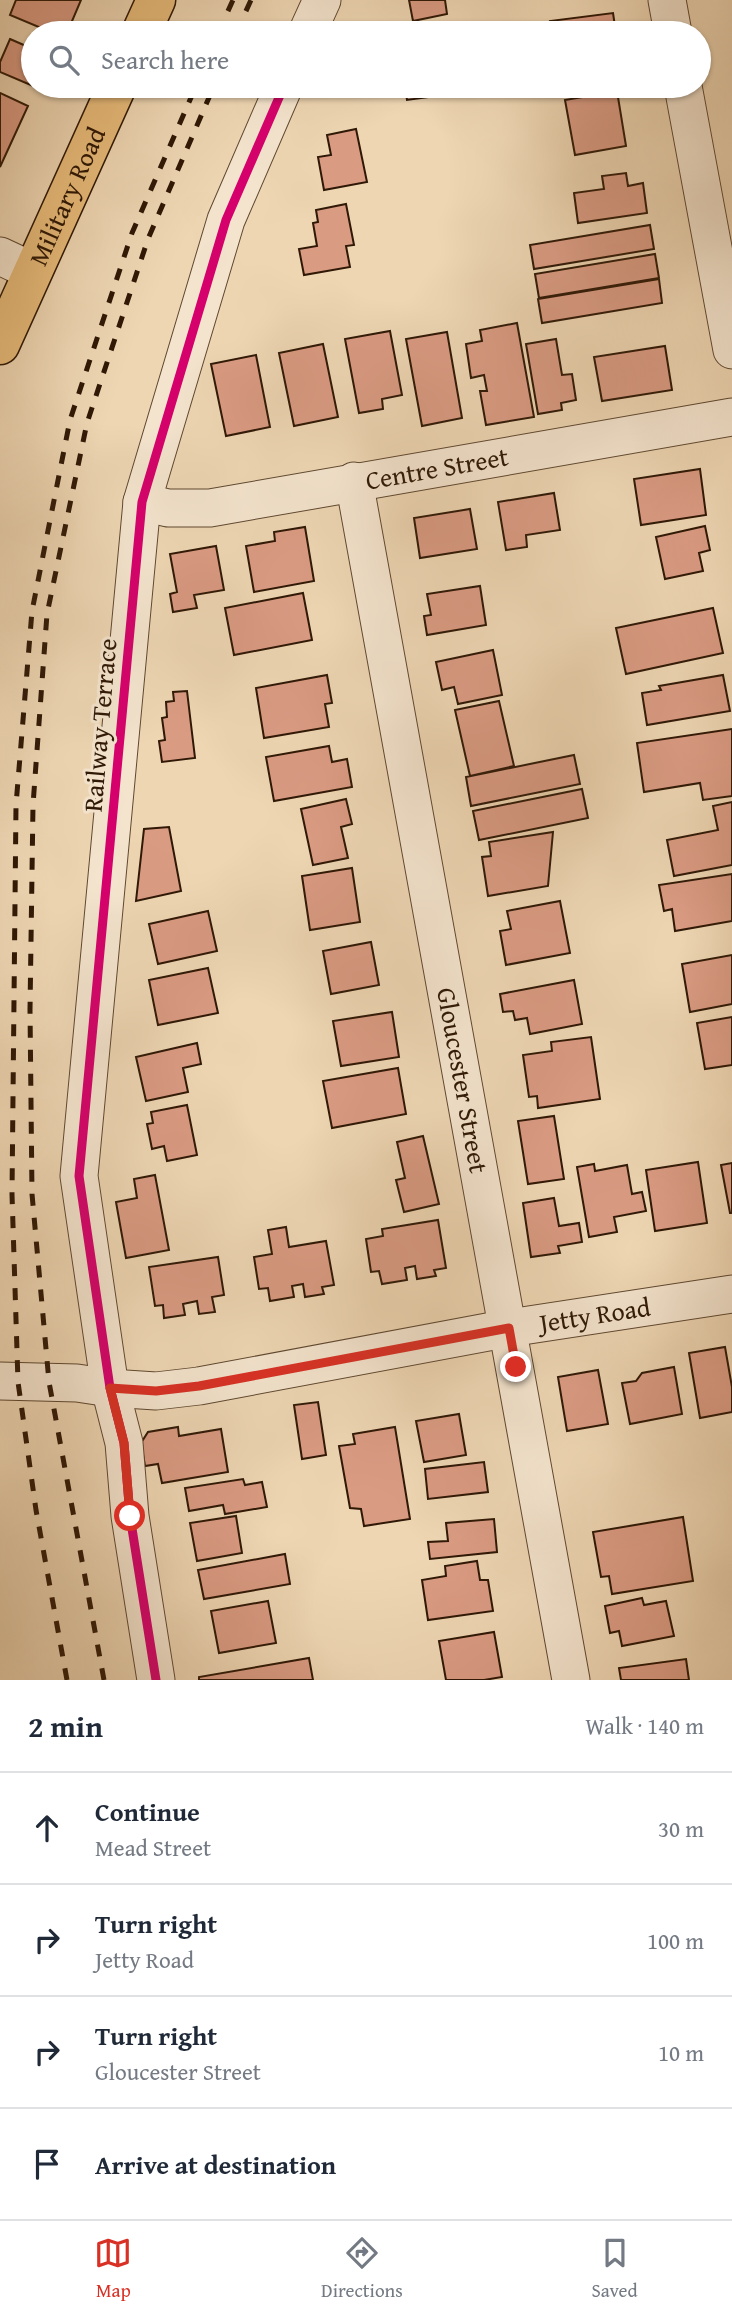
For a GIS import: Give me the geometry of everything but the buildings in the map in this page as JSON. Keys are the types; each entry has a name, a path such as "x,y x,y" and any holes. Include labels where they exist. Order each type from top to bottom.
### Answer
{"main road":[{"path":"146,21 156,0"},
{"name":"Military Road","path":"0,345 16,263 110,98"}],"street":[{"path":"312,21 322,0"},
{"path":"667,0 671,21"},
{"name":"Railway Terrace","path":"156,1680 130,1516 110,1445 110,1388 79,1176 142,502 226,220 279,98"},
{"path":"685,98 732,350"},
{"name":"Centre Street","path":"142,502 168,508 210,508 732,417"},
{"name":"Gloucester Street","path":"354,481 571,1680"},
{"name":"Jetty Road","path":"0,1381 78,1383 156,1391 199,1386 509,1328 732,1294"}],"railway":[{"path":"223,21 233,0"},
{"path":"241,21 251,0"},
{"path":"67,1680 36,1510 18,1382 12,1194 16,805 32,611 70,420 132,233 191,98"},
{"path":"104,1680 49,1382 32,1194 30,1010 33,805 47,614 87,423 148,239 209,98"}],"cycle path":[{"path":"156,1680 130,1516 124,1443 110,1388 79,1176 142,502 226,220 279,98"}],"route":[{"path":"130,1516 124,1443 110,1388 156,1391 199,1386 509,1328 516,1367"}]}
